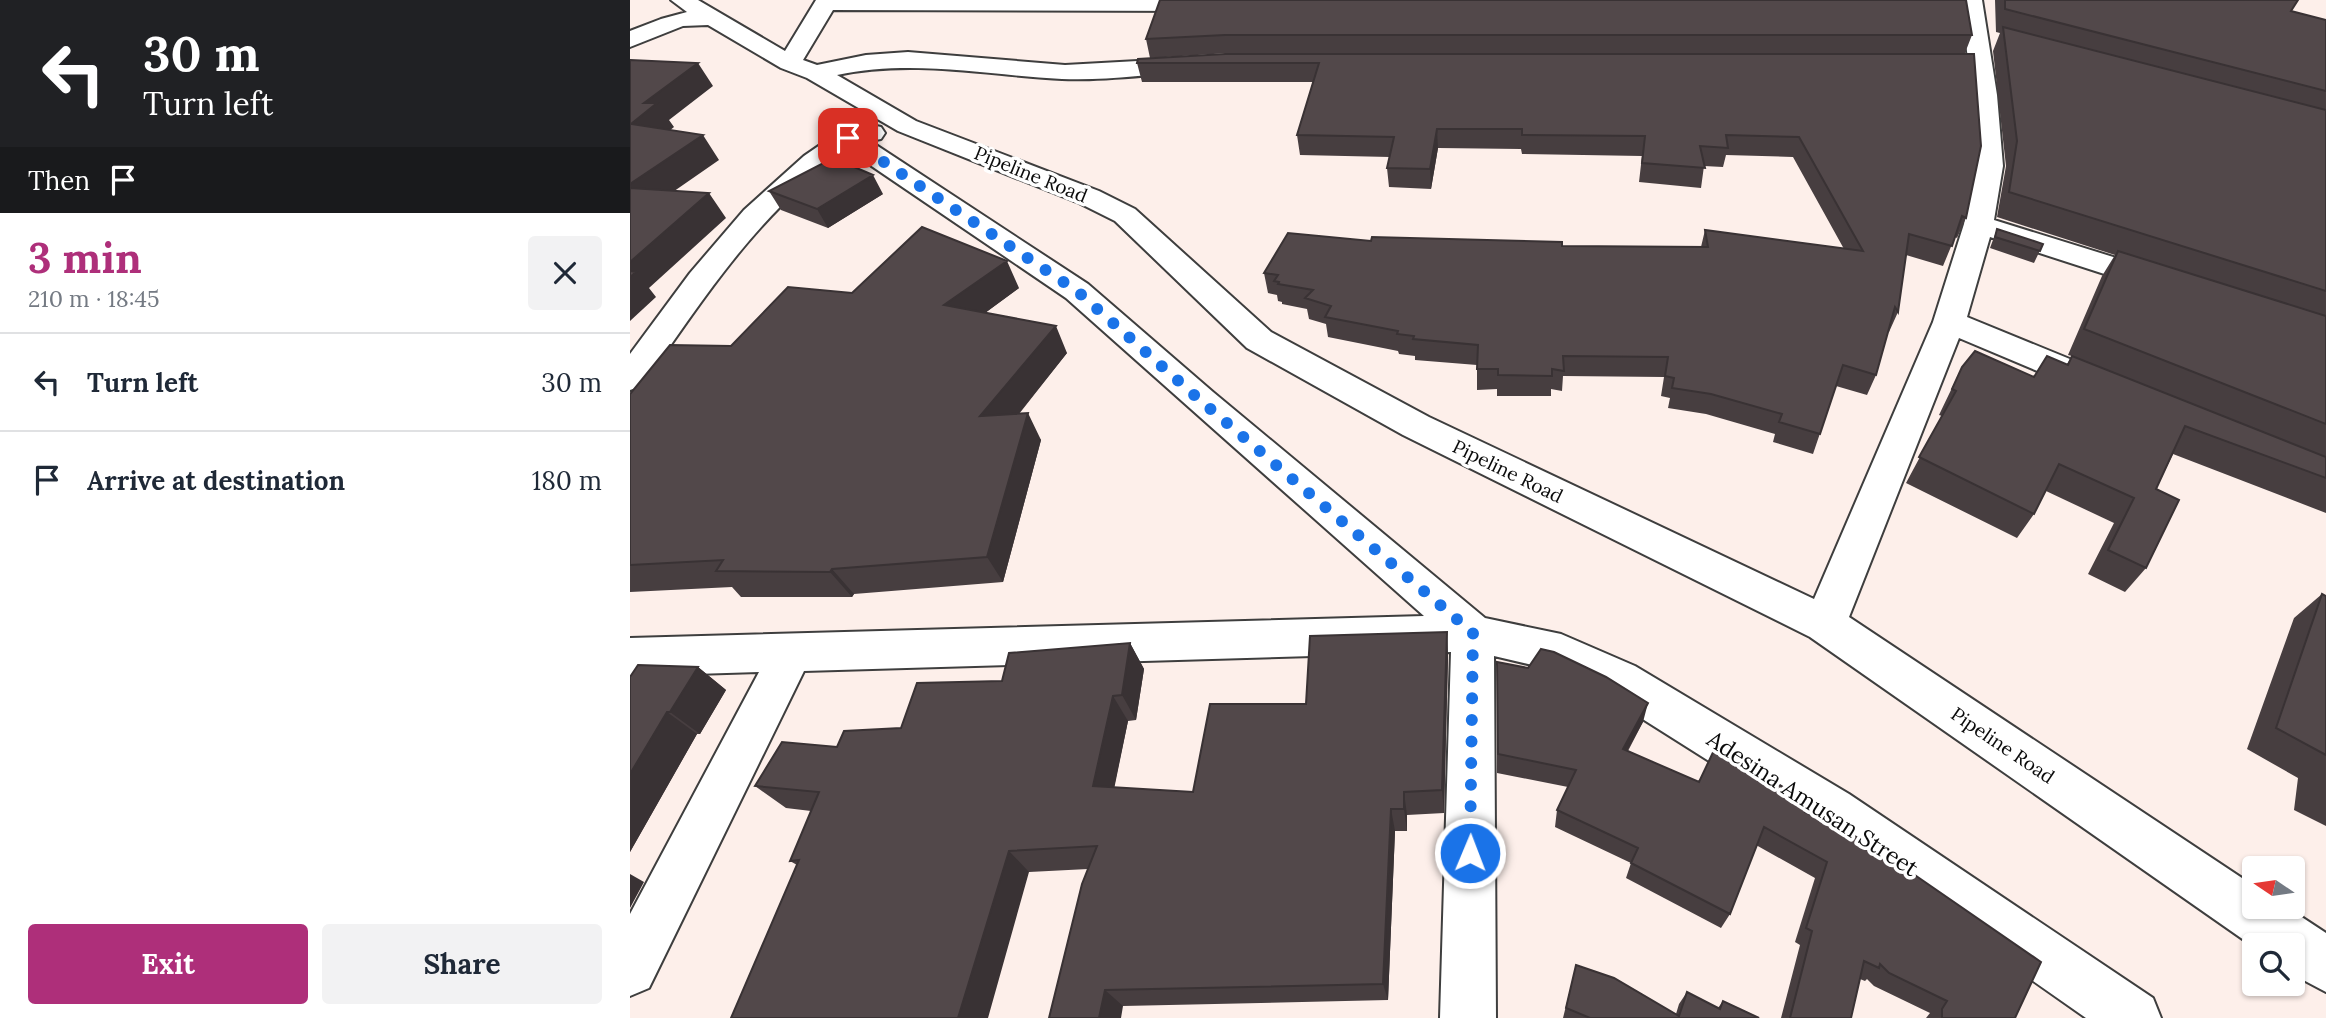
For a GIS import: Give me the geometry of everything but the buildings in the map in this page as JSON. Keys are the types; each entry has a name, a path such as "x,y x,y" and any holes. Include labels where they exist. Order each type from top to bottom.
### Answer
{"street":[{"path":"1215,64 1065,72 908,59 802,68 827,2 1212,4 1230,3 1231,0"},
{"path":"1825,624 1949,322 1979,224 1989,166 1971,0"},
{"path":"630,40 692,16 696,9"},
{"name":"Pipeline Road","path":"696,9 907,126 1089,197 1125,215 1259,340 1416,426 1825,624 2326,965"},
{"path":"630,378 691,295 765,204 786,184 848,138 907,126"},
{"path":"848,138 1077,291 1473,633"},
{"path":"912,179 960,145"},
{"path":"1979,224 2185,290"},
{"path":"1949,322 2125,394"},
{"path":"630,657 1473,633"},
{"path":"1468,1018 1473,633"},
{"name":"Adesina Amusan Street","path":"1473,633 1561,653 1619,680 1832,811 2133,1018"},
{"path":"630,969 792,651"}],"route":[{"path":"848,138 1077,291 1201,401 1473,633 1470,853"}]}
